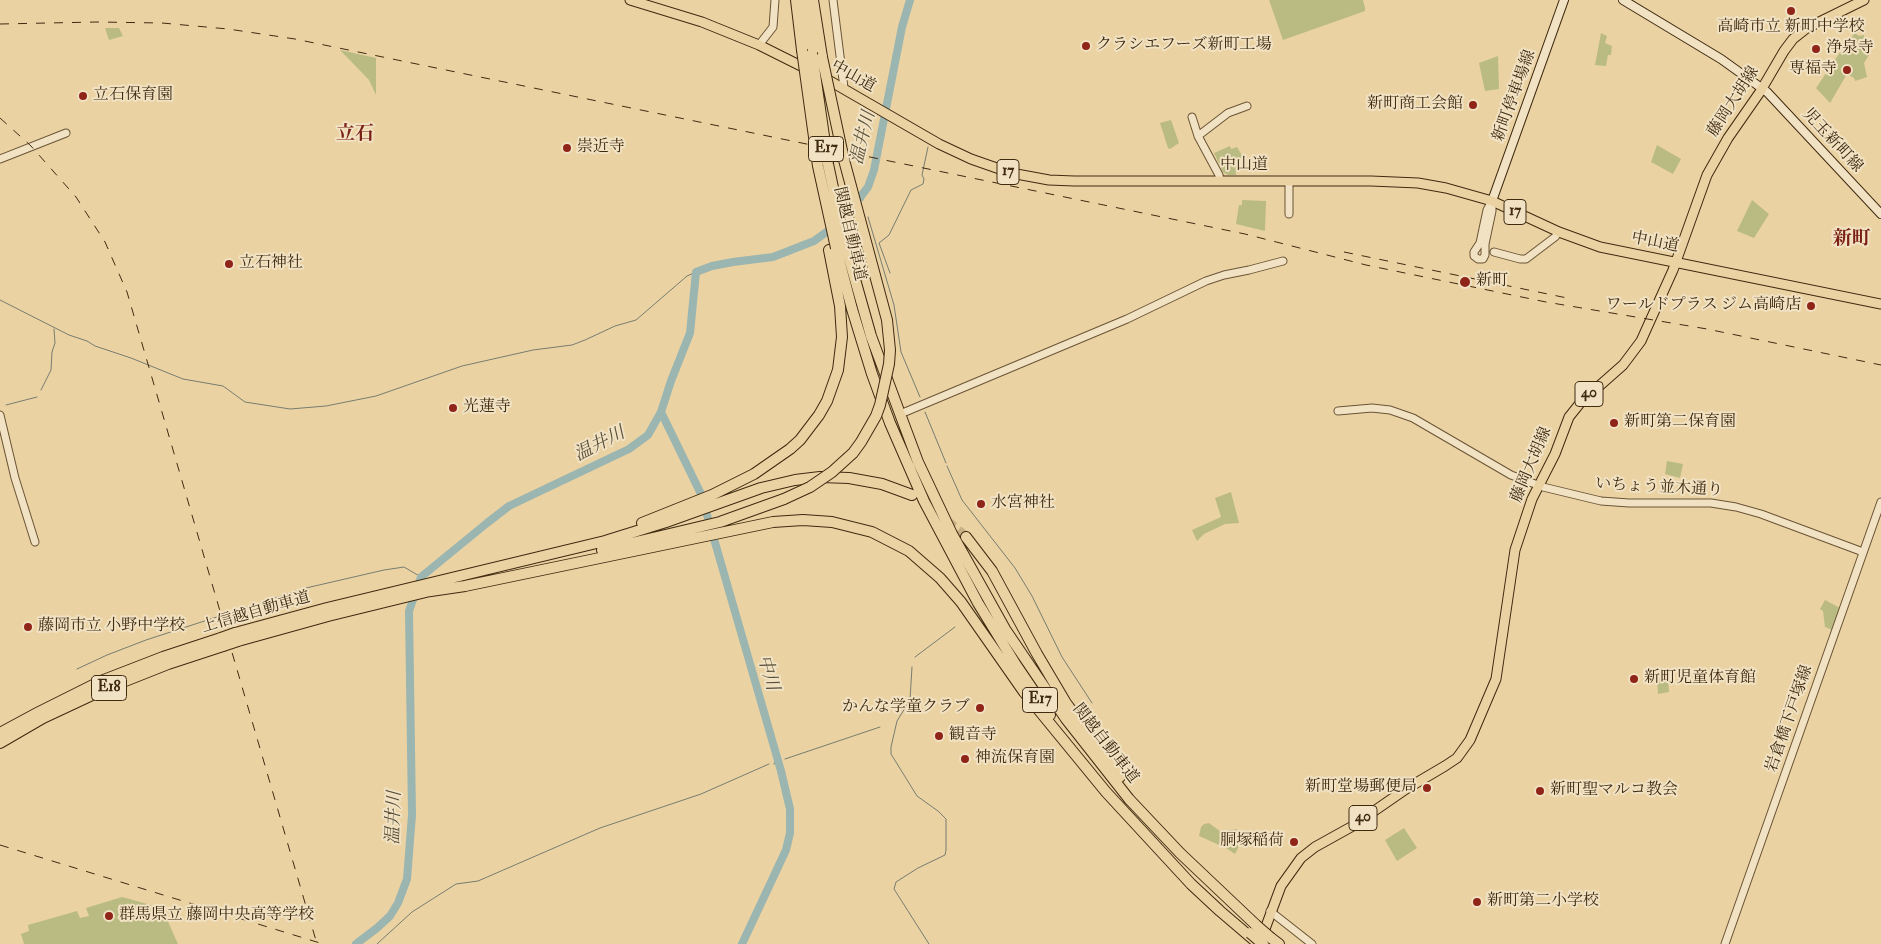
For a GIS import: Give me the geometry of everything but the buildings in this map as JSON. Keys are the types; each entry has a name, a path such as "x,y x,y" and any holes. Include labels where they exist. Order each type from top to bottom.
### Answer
{"highway":[{"name":"関越自動車道","path":"796,0 828,164 837,248 896,406 903,416 935,498 965,558 1000,621 1071,726 1154,826 1208,881 1252,931"},
{"name":"関越自動車道","path":"806,0 807,92 814,152 860,340 890,423 924,501 960,571 996,634 1043,704 1099,778 1147,833 1201,888 1266,943"},
{"path":"537,562 720,522 784,499 832,472 853,453 876,416 890,364 887,320 844,160 822,57 813,0"},
{"path":"537,562 652,520 712,495 754,474 790,449 808,430 827,401 838,370 841,353 842,322 837,248"},
{"path":"537,562 638,531 762,488 795,480 820,477 857,479 882,484 912,495"},
{"path":"525,564 754,525 788,521 817,520 846,524 872,532 897,544 931,568 950,589 1045,719 1138,828 1191,884 1252,931"},
{"path":"966,537 992,571 1037,654 1089,735 1128,788 1208,881"},
{"name":"上信越自動車道","path":"402,594 438,581 504,566 525,564"},
{"name":"上信越自動車道","path":"0,743 44,718 104,689 222,642 327,608 402,594 424,592 525,564"},
{"name":"上信越自動車道","path":"0,733 101,682 184,650 222,642"}],"main road":[{"name":"中山道","path":"630,0 677,14 759,45 844,88 940,144 994,168 1026,176 1074,181 1384,181 1418,184 1470,194 1492,201 1559,232 1600,247 1881,304"},
{"name":"新町停車場線","path":"1492,201 1564,0"},
{"name":"児玉新町線","path":"1623,0 1715,56 1762,88 1802,128 1881,214"},
{"name":"藤岡大胡線","path":"1266,943 1270,911 1286,876 1306,854 1445,766 1456,758 1470,740 1496,679 1512,561 1538,486 1555,454 1572,411 1616,373 1635,350 1650,323 1676,262 1707,175 1728,138 1762,88 1784,51 1800,33 1864,0"}],"street":[{"path":"759,45 772,27 775,0"},
{"path":"833,0 844,88"},
{"path":"1198,136 1228,113 1247,106"},
{"path":"1192,117 1198,136 1219,175 1220,181"},
{"path":"0,159 66,133"},
{"path":"1289,181 1289,214"},
{"path":"1492,201 1485,255 1483,259 1478,259 1474,256 1474,252 1480,243 1487,210 1492,201"},
{"path":"1494,252 1520,259 1526,258 1559,232"},
{"path":"903,416 1127,319 1206,281 1283,261"},
{"name":"いちょう並木通り","path":"1338,411 1372,408 1390,410 1413,418 1511,474 1538,486 1601,501 1711,503 1736,507 1762,514 1863,552"},
{"path":"0,415 15,478 35,542"},
{"name":"岩倉橋下戸塚線","path":"1725,944 1863,552 1879,515 1881,502"},
{"path":"1270,911 1312,944"}],"green space":[{"path":"1269,0 1363,0 1365,11 1283,40"},
{"path":"105,28 119,28 123,36 109,40"},
{"path":"1601,33 1607,36 1605,43 1612,46 1611,55 1608,55 1606,66 1595,65"},
{"name":"専福寺","path":"1855,33 1859,36 1864,35 1867,54 1869,55 1864,63 1867,77 1855,81 1854,78 1847,74 1830,103 1816,88"},
{"path":"340,50 376,58 376,95 369,80"},
{"path":"1498,56 1499,89 1485,91 1479,63"},
{"path":"1171,120 1179,143 1170,149 1168,148 1160,123"},
{"path":"1657,145 1681,159 1673,174 1651,162"},
{"path":"1230,146 1231,149 1237,147 1243,157 1235,160 1236,175 1228,175 1223,172 1214,153"},
{"path":"1242,200 1266,201 1265,231 1236,224 1239,205 1242,205"},
{"path":"1752,200 1769,214 1754,238 1737,231"},
{"path":"1667,461 1683,464 1680,478 1665,474"},
{"path":"1231,492 1239,523 1225,524 1204,534 1197,541 1192,530 1221,517 1215,498"},
{"path":"1825,600 1840,608 1832,630 1825,627 1823,611 1820,609"},
{"path":"1661,675 1664,675 1665,680 1668,679 1669,692 1658,694 1657,678 1661,677"},
{"path":"1209,823 1221,832 1237,829 1236,835 1238,836 1239,846 1235,854 1199,836 1201,827"},
{"path":"1404,828 1417,848 1397,861 1385,840"},
{"name":"群馬県立 藤岡中央高等学校","path":"122,897 162,908 178,944 24,944 21,934 29,931 28,925 77,911 80,918 89,916 86,908"}],"waterway":[{"name":"温井川","path":"356,944 390,916 398,903 407,879 412,815 409,611 421,577 509,506 629,449 648,435 661,412 690,333 696,272 712,266 773,257 814,241 832,228 858,200 868,187 874,170 902,27 910,0"},
{"path":"890,273 879,243 889,235 911,190 923,184 924,179 922,175 928,147"},
{"name":"温井川","path":"862,195 863,200"},
{"path":"868,217 894,305 901,352 920,397"},
{"path":"0,300 95,346 183,379 223,386 245,402 290,409 326,406 376,396 462,366 533,350 572,345 615,326 636,320 687,276 696,272"},
{"path":"41,390 51,370 52,352 55,343 54,329"},
{"path":"6,405 37,397"},
{"name":"中川","path":"661,412 701,494 781,771 790,809 790,833 786,850 742,944"},
{"path":"925,412 946,463"},
{"path":"947,466 962,500 1015,568 1032,596 1062,657 1092,703"},
{"path":"77,669 146,640 306,588 404,567 421,577"},
{"path":"915,657 955,627"},
{"path":"912,667 910,700 897,721 891,754 917,796 946,819 946,850 945,855 918,868 896,882 894,889 929,944"},
{"path":"785,759 880,727"},
{"name":"中川","path":"774,763 781,760"},
{"name":"中川","path":"774,764 778,763"},
{"path":"377,944 412,912 456,884 478,881 600,828 701,794 769,764"}],"tunnel":[{"path":"923,502 966,537"}],"railway":[{"path":"0,24 162,23 228,29 295,39 1245,234 1366,265 1546,302 1707,329 1881,365"},
{"path":"0,118 31,146 76,197 105,242 127,292 317,944"},
{"path":"1344,252 1572,299"},
{"path":"0,845 320,943"}],"place":[{"name":"高崎市立 新町中学校","path":"1791,11"},
{"name":"クラシエフーズ新町工場","path":"1086,46"},
{"name":"浄泉寺","path":"1816,49"},
{"name":"専福寺","path":"1847,70"},
{"name":"立石保育園","path":"83,96"},
{"name":"新町商工会館","path":"1473,105"},
{"name":"崇近寺","path":"567,148"},
{"name":"立石神社","path":"229,264"},
{"name":"新町","path":"1465,282"},
{"name":"ワールドプラス ジム高崎店","path":"1811,306"},
{"name":"光蓮寺","path":"453,408"},
{"name":"新町第二保育園","path":"1614,423"},
{"name":"水宮神社","path":"981,504"},
{"name":"藤岡市立 小野中学校","path":"28,627"},
{"name":"新町児童体育館","path":"1634,679"},
{"name":"かんな学童クラブ","path":"980,708"},
{"name":"観音寺","path":"939,736"},
{"name":"神流保育園","path":"965,759"},
{"name":"新町堂場郵便局","path":"1427,788"},
{"name":"新町聖マルコ教会","path":"1540,791"},
{"name":"胴塚稲荷","path":"1294,842"},
{"name":"新町第二小学校","path":"1477,902"},
{"name":"群馬県立 藤岡中央高等学校","path":"109,916"}],"district":[{"name":"立石","path":"355,135"},
{"name":"新町","path":"1852,240"}]}
